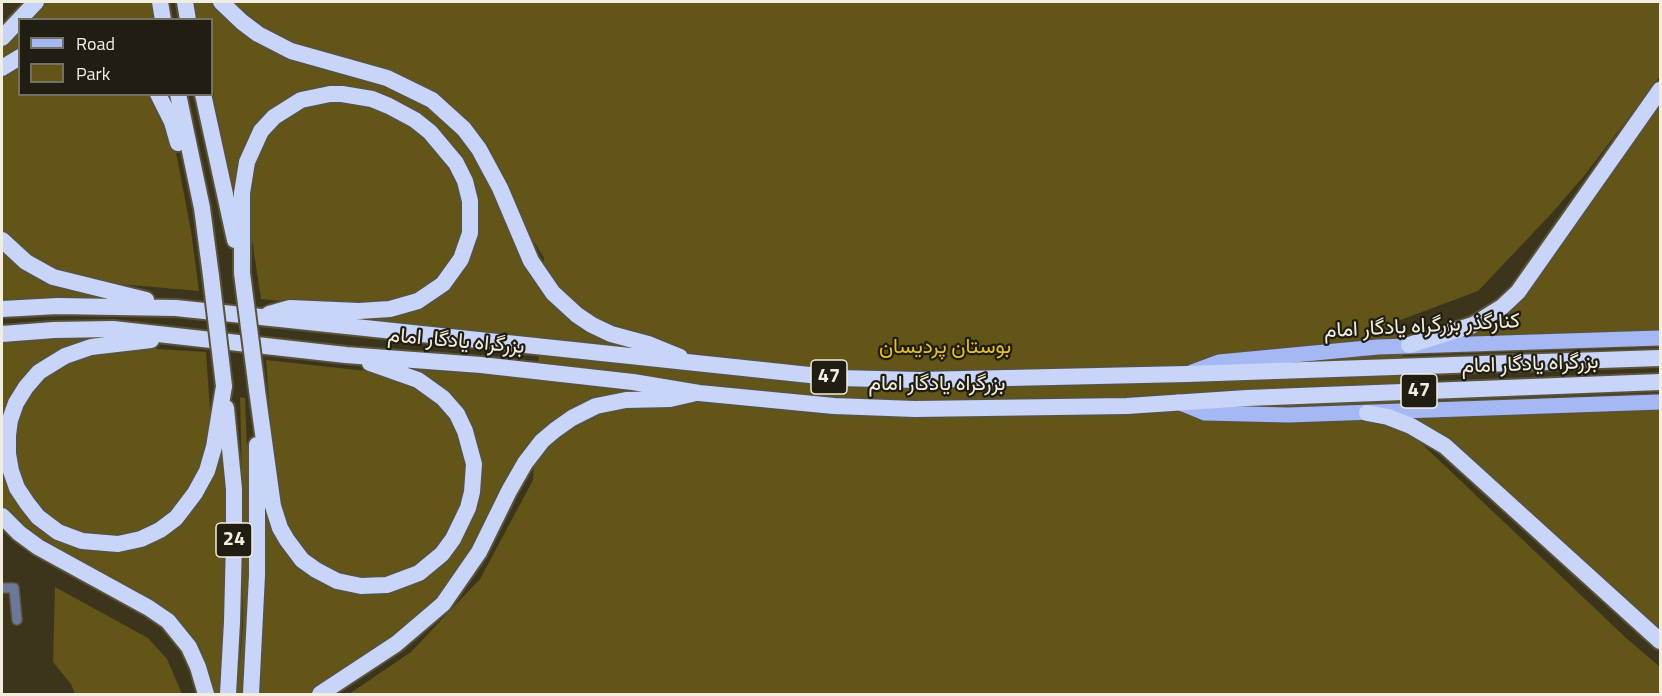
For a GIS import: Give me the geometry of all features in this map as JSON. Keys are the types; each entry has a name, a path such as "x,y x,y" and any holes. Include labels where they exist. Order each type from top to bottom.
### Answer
{"highway":[{"path":"21,18 36,2"},
{"path":"160,2 163,18"},
{"path":"185,2 189,18"},
{"path":"221,2 258,34 291,51 387,78 432,100 464,129 479,149 500,188 531,261 563,303 583,320 602,330 648,344 697,363"},
{"path":"2,38 18,21"},
{"path":"2,68 18,58"},
{"path":"1409,345 1473,325 1502,308 1518,292 1660,90"},
{"path":"242,273 242,193 247,162 261,131 274,117 302,100 342,94 372,99 388,106 416,120 430,132 456,162 465,181 471,201 472,216 467,246 452,274 429,294 403,306 390,309 359,311 290,308 261,317"},
{"path":"159,96 172,122 183,161 202,208"},
{"name":"24","path":"178,96 202,208 234,489 232,622 228,694"},
{"name":"24","path":"204,96 242,273 257,390 257,575 251,694"},
{"path":"2,240 26,262 53,277 176,308"},
{"name":"بزرگراه یادگار امام","path":"2,309 58,306 176,308 838,378 919,380 1187,374 1660,358"},
{"name":"بزرگراه یادگار امام","path":"2,334 97,329 346,355 481,365 633,382 699,393 834,406 915,409 1127,406 1247,398 1660,382"},
{"path":"177,336 79,350 50,364 39,372 26,387 10,420 8,454 17,488 38,517 69,537 94,544 128,543 168,525 188,505 207,471 214,447 224,386"},
{"path":"257,390 273,506 280,528 295,553 316,570 350,585 379,586 409,579 442,554 461,525 473,486 474,464 471,448 457,414 433,390 397,372 346,355"},
{"path":"320,694 396,644 443,604 479,552 525,463 555,430 596,406 626,400 670,399 699,393"},
{"path":"1367,413 1388,417 1411,426 1444,446 1660,641"},
{"path":"2,516 19,533 45,551 149,608 168,621 189,647 206,694"}],"main road":[{"name":"کنارگذر بزرگراه یادگار امام","path":"1187,374 1219,362 1409,345 1660,338"},
{"path":"1178,402 1205,413 1288,415 1660,402"}],"street":[{"path":"2,588 14,588 17,620"}],"green space":[{"path":"43,2 153,2 157,18 28,18"},
{"name":"بوستان پردیسان","path":"192,2 213,2 228,18 424,102 465,138 543,287 544,258 455,113 283,41 230,2 1660,2 1660,76 1584,176 1478,291 1395,322 1416,416 1660,406 1660,634 1418,424 1422,444 1625,637 1660,667 1660,694 349,694 411,652 480,579 533,480 535,443 467,560 441,597 423,615 312,694 260,694 265,581 263,464 296,561 386,590 461,536 470,428 387,363 537,380 540,340 288,313 403,311 470,251 454,153 364,92 281,106 235,198 213,93 213,18 196,18"},
{"path":"18,27 18,51 2,62 2,45"},
{"path":"18,64 18,96 152,96 175,147 191,231 199,291 97,282 47,268 2,234 2,74"},
{"path":"1660,98 1660,332 1447,339 1498,316"},
{"path":"335,99 386,111 427,138 449,165 460,185 466,217 459,249 432,285 397,302 339,306 261,299 247,207 258,148 271,128 304,106"},
{"path":"2,249 116,297 60,297 2,301"},
{"path":"55,337 125,338 25,379 5,470 72,544 170,529 223,429 227,561 220,694 210,694 196,650 41,542 2,510 2,341"},
{"path":"141,348 206,352 211,426 203,466 176,509 149,529 122,537 79,534 47,517 22,484 13,447 18,414 38,380 75,357"},
{"path":"266,360 376,372 427,391 452,418 464,442 468,466 467,490 447,536 427,559 403,574 370,581 337,574 303,552 283,523 274,468"},
{"path":"240,397 245,398 251,556 244,694 237,694 243,625"},
{"path":"55,587 148,638 167,659 182,694 75,694 71,684 53,662"}]}
